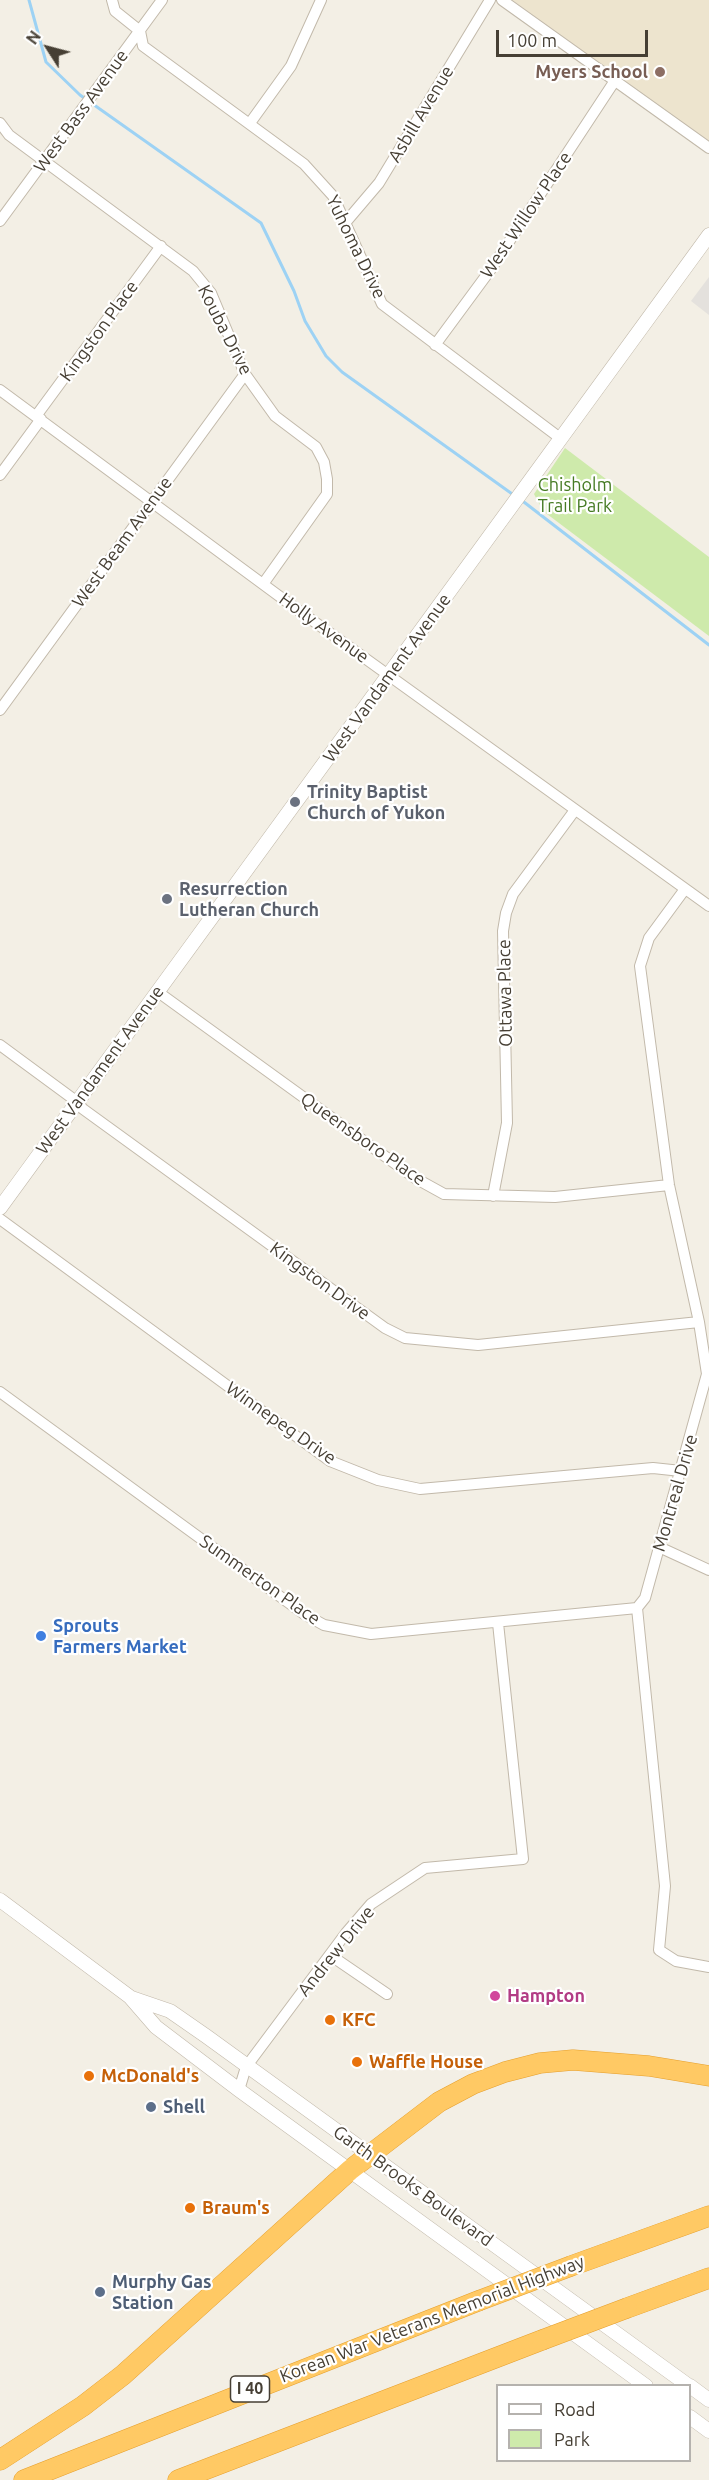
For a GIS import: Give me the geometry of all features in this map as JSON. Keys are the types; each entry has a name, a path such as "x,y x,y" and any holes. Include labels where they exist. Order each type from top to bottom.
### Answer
{"highway":[{"path":"0,2460 83,2406 123,2375 350,2170 439,2102 473,2084 504,2072 540,2063 573,2060 609,2062 709,2076"},
{"name":"Korean War Veterans Memorial Highway","path":"24,2480 478,2301 709,2216"},
{"path":"178,2480 709,2278"}],"street":[{"name":"Yuhoma Drive","path":"112,0 114,11 140,31 143,46 304,164 333,196 382,304 560,438"},
{"name":"West Bass Avenue","path":"0,221 162,0"},
{"path":"250,123 291,66 321,0"},
{"name":"Asbill Avenue","path":"345,222 379,183 490,0"},
{"path":"502,0 709,148"},
{"name":"West Willow Place","path":"435,345 491,269 614,82"},
{"name":"Kouba Drive","path":"0,123 9,135 193,271 210,293 245,374 275,416 316,447 324,462 327,494 262,584"},
{"name":"West Vandament Avenue","path":"0,1208 709,235"},
{"name":"Kingston Place","path":"0,475 161,246"},
{"name":"West Beam Avenue","path":"0,710 245,374"},
{"name":"Holly Avenue","path":"0,390 262,584 709,906"},
{"name":"Ottawa Place","path":"494,1196 507,1123 503,931 506,913 513,894 575,810"},
{"name":"Montreal Drive","path":"637,1608 645,1598 707,1374 699,1322 669,1185 640,966 649,938 685,889"},
{"name":"Queensboro Place","path":"158,992 415,1178 444,1194 555,1197 669,1185"},
{"name":"Kingston Drive","path":"0,1045 76,1101 83,1109 385,1328 405,1338 478,1345 699,1322"},
{"name":"Winnepeg Drive","path":"0,1219 330,1461 378,1480 420,1489 653,1468 681,1471"},
{"name":"Summerton Place","path":"0,1392 295,1607 324,1625 371,1635 637,1608"},
{"path":"660,1547 709,1570"},
{"path":"637,1608 665,1886 659,1950 676,1961 709,1967"},
{"name":"Andrew Drive","path":"239,2090 246,2067 346,1933 371,1904 425,1868 523,1859 498,1623"},
{"name":"Garth Brooks Boulevard","path":"0,1900 130,1997 156,2027 239,2090 645,2384"},
{"path":"330,1955 387,1994"},
{"name":"Garth Brooks Boulevard","path":"130,1997 170,2011 686,2384"},
{"name":"Garth Brooks Boulevard","path":"691,2387 709,2400"},
{"path":"691,2418 709,2431"}],"shaded area":[{"name":"Myers School","path":"512,0 709,0 709,144"},
{"path":"709,277 709,315 691,301"}],"green space":[{"name":"Chisholm Trail Park","path":"565,448 709,557 709,636 543,511 534,494"}],"waterway":[{"path":"29,0 46,62 80,95 261,223 294,291 305,321 326,356 342,372 515,496"},
{"path":"520,499 709,645"}],"place":[{"name":"Myers School","path":"660,72"},
{"name":"Trinity Baptist Church of Yukon","path":"295,802"},
{"name":"Resurrection Lutheran Church","path":"167,899"},
{"name":"Sprouts Farmers Market","path":"41,1636"},
{"name":"Hampton","path":"495,1996"},
{"name":"KFC","path":"330,2020"},
{"name":"Waffle House","path":"357,2062"},
{"name":"McDonald's","path":"89,2076"},
{"name":"Shell","path":"151,2107"},
{"name":"Braum's","path":"190,2208"},
{"name":"Murphy Gas Station","path":"100,2292"}]}
